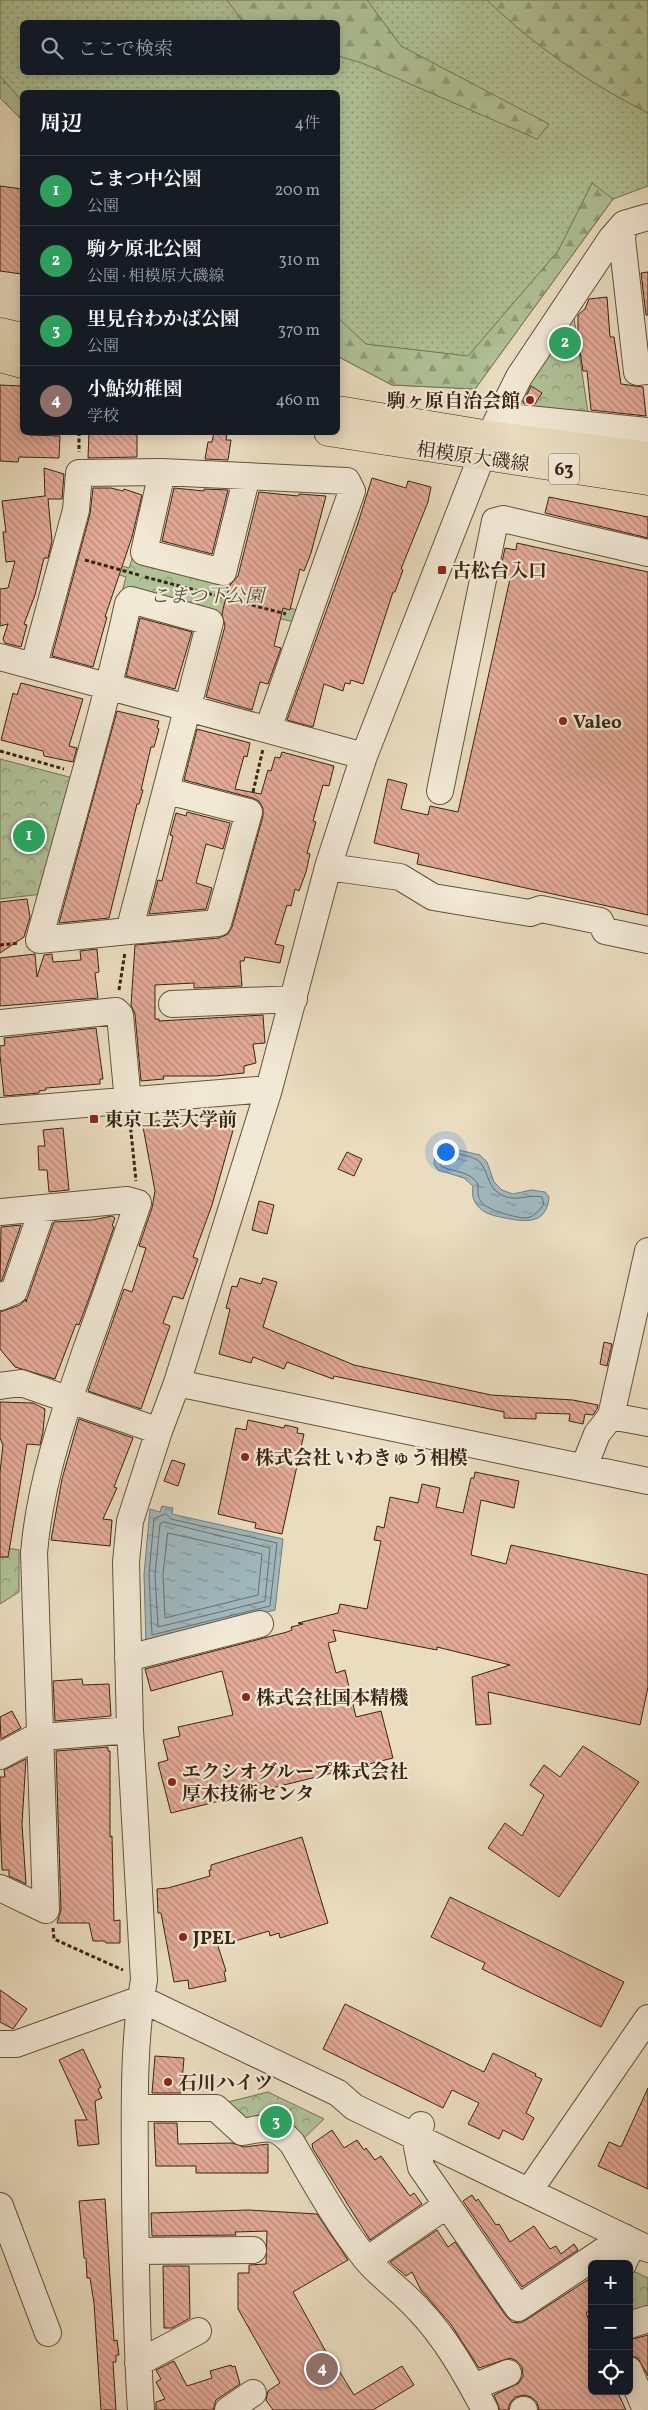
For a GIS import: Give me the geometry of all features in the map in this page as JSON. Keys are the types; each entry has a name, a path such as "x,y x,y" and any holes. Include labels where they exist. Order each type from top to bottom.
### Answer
{"main road":[{"path":"0,332 20,337"},
{"path":"0,358 20,363"},
{"name":"相模原大磯線","path":"340,410 490,436 648,456"},
{"name":"相模原大磯線","path":"340,432 490,436 648,481"}],"street":[{"path":"634,373 622,239 636,221"},
{"path":"141,2410 138,2363 134,2108 142,1989 128,1658 126,1562 130,1521 177,1382 269,1089 328,867 364,756 490,436 519,377 611,239 636,221"},
{"path":"490,436 648,431"},
{"path":"34,665 76,510 79,473 162,472 347,481 352,491 268,729"},
{"path":"129,931 210,622 144,552 162,472"},
{"path":"167,791 248,812 218,923 39,940 83,774 109,686 128,604 131,600 223,572 247,476"},
{"path":"440,791 495,521 503,519 648,553"},
{"path":"0,657 364,756"},
{"path":"328,867 400,877 433,897 530,913 540,909 600,921 605,931 648,940"},
{"path":"172,1004 294,999"},
{"path":"0,1023 116,1011 120,1015 128,1102"},
{"path":"0,1111 269,1089"},
{"path":"0,1212 127,1200 138,1203 69,1398 45,1478 37,1513 35,1543 46,1910 0,1888"},
{"path":"0,1297 14,1291 43,1208"},
{"path":"584,1467 597,1434 611,1416 648,1250"},
{"path":"177,1382 648,1481"},
{"path":"0,1386 21,1383 69,1398 159,1431"},
{"path":"611,1416 648,1424"},
{"path":"128,1658 253,1630"},
{"path":"0,1756 32,1739 42,1736 130,1730"},
{"path":"0,2044 16,2044 142,1989"},
{"path":"142,1989 338,2093 354,2107 418,2130 532,2185 635,2245"},
{"path":"532,2185 648,2018"},
{"path":"134,2108 216,2108 242,2132 272,2128 281,2131 292,2143 345,2230 367,2260 418,2309 446,2344 485,2410"},
{"path":"418,2130 421,2166 518,2308 635,2245"},
{"path":"367,2260 447,2205"},
{"path":"0,2206 48,2333"},
{"path":"136,2251 241,2255"},
{"path":"633,2324 648,2319"},
{"path":"138,2363 198,2331"},
{"path":"473,2387 508,2373"},
{"path":"633,2379 646,2410"},
{"path":"228,2410 253,2393"}],"path":[{"path":"65,554 177,586 306,619"},
{"path":"248,812 268,729"},
{"path":"0,751 83,774"},
{"path":"116,1011 129,931"},
{"path":"128,1102 138,1203"},
{"path":"46,1910 51,1915 54,1939 142,1989"}],"green space":[{"path":"0,0 648,0 648,186 613,199 475,389 392,385 340,358 340,90 20,90 20,118 0,98"},
{"path":"227,0 367,0 401,46 549,124 537,139 362,63 340,57 340,20 242,20"},
{"path":"487,0 648,0 648,113 584,76 543,48"},
{"path":"0,76 20,99 20,118 0,98"},
{"path":"592,183 613,199 475,389 392,385 340,358 340,320 366,344 468,356 558,251"},
{"path":"573,311 589,420 514,414 531,375"},
{"name":"こまつ下公園","path":"74,551 129,568 133,556 232,582 230,592 301,611 298,623 226,605 221,619 122,592 126,577 72,560"},
{"path":"0,759 73,778 42,894 0,899"},
{"path":"0,1547 19,1550 19,1592 0,1604"},
{"path":"268,2092 324,2119 296,2146 241,2130 220,2104"},
{"path":"633,2271 648,2278 648,2312 633,2317"}],"water":[{"path":"441,1146 480,1155 487,1162 494,1182 502,1190 513,1194 531,1190 545,1192 549,1197 544,1213 534,1220 520,1220 505,1218 482,1211 474,1200 473,1186 464,1178 438,1170 434,1164 436,1148"},
{"path":"162,1506 173,1508 172,1514 283,1539 275,1610 146,1643 144,1574 150,1509 160,1512"}],"building":[{"path":"0,186 20,189 20,274 0,271"},
{"path":"648,272 648,315 646,315 641,273"},
{"path":"607,297 610,337 614,337 621,384 643,387 646,416 591,410 587,371 583,371 578,339 578,315 585,309 589,299"},
{"path":"0,385 20,386 20,435 60,436 59,458 19,457 18,462 0,461"},
{"path":"531,386 542,393 535,404 523,403"},
{"path":"89,435 137,435 137,457 88,458"},
{"path":"213,435 227,435 226,440 231,440 228,460 205,459 208,442 212,442"},
{"path":"44,468 64,474 62,499 48,499 52,541 48,558 44,558 35,595 24,624 27,625 21,647 5,643 3,639 8,624 0,626 0,589 8,588 15,561 6,562 3,532 6,532 2,501 45,496"},
{"path":"372,478 406,488 408,481 431,487 428,502 401,569 403,570 395,592 393,592 363,684 351,680 350,684 345,683 343,691 324,684 313,727 287,720 358,523"},
{"path":"93,488 111,488 123,491 124,489 142,495 132,537 105,617 107,617 93,667 52,656 90,514"},
{"path":"174,488 204,491 204,489 228,490 212,554 162,541"},
{"path":"259,492 298,496 299,494 326,496 311,553 304,571 300,569 290,610 283,608 274,646 281,648 268,684 260,682 252,710 206,697 225,626 222,614 224,605 230,585 238,576"},
{"path":"549,497 648,517 648,538 545,513"},
{"name":"Valeo","path":"517,543 648,572 648,915 417,864 419,854 374,843 388,779 407,784 401,809 428,815 430,806 458,812 510,579 499,576 505,548 516,550"},
{"path":"140,618 192,632 175,689 126,676"},
{"path":"21,683 83,699 69,746 77,748 73,762 44,756 43,751 1,740 13,693 17,695"},
{"path":"117,711 159,721 157,728 159,729 154,747 151,747 141,790 143,790 139,804 137,804 109,918 59,923"},
{"path":"197,729 250,743 247,757 244,756 235,789 261,794 268,770 271,771 275,757 280,758 282,752 334,766 329,786 323,785 313,821 316,822 307,853 310,854 306,872 299,891 295,889 291,906 287,905 275,944 284,946 280,963 245,957 244,961 240,961 242,986 194,988 194,983 155,985 155,1019 159,1019 159,1021 263,1015 265,1043 253,1044 256,1063 244,1066 244,1073 215,1076 163,1076 164,1079 141,1081 135,1014 131,1005 135,945 219,938 228,934 232,927 263,816 263,808 259,801 253,798 184,780"},
{"path":"187,812 230,823 223,849 206,844 196,883 212,888 206,909 149,914 158,880 162,881 173,836 170,835 176,813 186,816"},
{"path":"27,899 30,917 24,937 0,953 0,902"},
{"path":"97,949 99,972 95,973 98,998 0,1006 0,958 35,954 37,977 44,955 52,954 53,962 81,960 80,951"},
{"path":"96,1028 103,1079 100,1079 100,1084 46,1088 46,1090 39,1091 39,1093 4,1096 0,1046 5,1045 4,1038"},
{"path":"224,1112 237,1116 212,1205 193,1257 198,1259 183,1299 173,1296 163,1323 170,1326 141,1409 88,1391 124,1289 132,1292 146,1248 139,1246 152,1208 155,1191 143,1127 149,1126 148,1122 166,1120 167,1126 217,1118 218,1116 223,1117"},
{"path":"63,1128 69,1190 49,1192 47,1170 39,1170 38,1146 45,1146 43,1130"},
{"path":"347,1152 362,1159 354,1176 338,1169"},
{"path":"259,1201 274,1205 267,1234 252,1230"},
{"path":"112,1216 115,1218 112,1226 114,1227 92,1290 79,1325 76,1324 55,1379 15,1367 0,1349 0,1312 20,1305 26,1299 26,1302 54,1222 92,1220"},
{"path":"21,1225 2,1280 0,1281 1,1227"},
{"path":"240,1278 261,1284 263,1278 277,1282 263,1327 354,1365 491,1395 573,1400 598,1405 597,1409 593,1415 585,1414 583,1424 569,1421 570,1414 536,1413 536,1419 504,1418 504,1412 334,1376 333,1379 287,1362 284,1369 253,1357 251,1363 219,1354 230,1309 226,1308 232,1286 237,1287"},
{"path":"604,1342 612,1344 607,1366 600,1364"},
{"path":"0,1402 33,1403 45,1409 40,1445 27,1444 8,1557 0,1557 0,1472 3,1445 0,1438"},
{"path":"79,1419 133,1438 114,1487 117,1488 103,1519 112,1520 110,1546 51,1540 62,1479"},
{"path":"248,1420 284,1428 285,1425 298,1428 297,1433 304,1434 282,1534 255,1528 256,1523 218,1514 236,1428 246,1430"},
{"path":"172,1460 185,1464 178,1486 164,1481"},
{"path":"475,1472 519,1481 514,1508 481,1500 471,1555 506,1564 511,1545 648,1575 648,1687 640,1725 488,1692 491,1724 476,1725 472,1677 510,1665 437,1647 437,1650 333,1630 336,1641 328,1643 336,1673 345,1670 356,1717 381,1711 393,1758 171,1813 158,1763 168,1760 163,1740 180,1736 178,1727 233,1715 222,1671 151,1691 145,1669 287,1632 292,1630 291,1627 303,1624 298,1623 338,1613 340,1604 367,1609 381,1541 374,1540 377,1526 384,1528 390,1497 418,1503 422,1484 440,1488 436,1507 463,1513 471,1478 474,1478"},
{"path":"82,1679 83,1685 109,1684 111,1716 55,1721 53,1681"},
{"path":"12,1711 21,1728 1,1739 0,1717"},
{"path":"583,1746 639,1782 559,1897 488,1848 505,1823 522,1836 544,1795 530,1785 544,1765 560,1777"},
{"path":"108,1747 108,1751 110,1751 110,1837 112,1836 114,1921 120,1920 120,1943 93,1941 89,1923 57,1923 61,1910 56,1751"},
{"path":"26,1759 22,1824 26,1884 9,1876 9,1870 2,1870 0,1777 5,1777 4,1770"},
{"path":"302,1837 328,1923 280,1938 279,1933 270,1936 269,1931 218,1946 226,1971 224,1972 226,1981 189,1989 188,1980 174,1982 161,1913 158,1913 157,1889 168,1888 210,1876 209,1870 211,1870 211,1865"},
{"path":"450,1897 624,1982 601,2027 482,1969 485,1963 431,1937"},
{"path":"0,1990 27,2009 13,2029 0,2022"},
{"path":"345,2004 484,2072 493,2053 536,2074 535,2076 542,2079 526,2113 534,2118 523,2140 503,2130 499,2139 468,2124 479,2103 452,2090 443,2108 323,2049"},
{"path":"83,2049 101,2087 98,2089 102,2098 95,2101 99,2144 78,2146 75,2120 87,2120 59,2060"},
{"name":"石川ハイツ","path":"155,2056 184,2058 181,2093 152,2093"},
{"path":"648,2088 648,2189 598,2166 609,2142 621,2147"},
{"path":"154,2123 177,2123 178,2144 232,2143 244,2147 268,2144 268,2173 196,2173 196,2166 156,2166"},
{"path":"332,2130 344,2148 357,2140 375,2160 381,2156 410,2196 414,2193 422,2204 370,2240 313,2149 312,2144"},
{"path":"472,2195 476,2201 478,2199 496,2225 499,2224 510,2242 534,2226 550,2249 556,2246 561,2254 574,2244 578,2250 522,2287 463,2201"},
{"path":"105,2199 114,2341 117,2340 119,2355 116,2355 116,2362 113,2362 116,2410 101,2410 94,2303 90,2278 87,2278 86,2258 84,2258 79,2201"},
{"path":"249,2210 317,2214 348,2260 293,2292 336,2370 338,2369 354,2395 402,2366 414,2385 373,2410 273,2410 266,2400 268,2391 280,2383 238,2309 238,2273 249,2273 249,2265 266,2264 267,2231 235,2232 236,2235 152,2236 151,2213"},
{"path":"437,2230 448,2247 455,2242 506,2316 512,2322 520,2323 588,2280 588,2312 586,2313 588,2318 588,2395 619,2395 626,2410 539,2410 537,2402 531,2397 524,2395 515,2397 510,2403 508,2410 500,2410 494,2395 519,2383 523,2376 522,2367 517,2361 510,2358 479,2368 450,2323 421,2290 412,2272 406,2276 390,2262"},
{"path":"163,2266 189,2266 190,2318 172,2328 164,2328"},
{"path":"648,2335 648,2376 638,2358 633,2356 633,2339"},
{"path":"174,2361 187,2386 212,2378 210,2371 231,2365 232,2367 235,2366 240,2384 216,2400 213,2410 156,2410 156,2402 165,2399 156,2382 161,2379 156,2370"}],"place":[{"name":"駒ケ原北公園","path":"565,343"},
{"name":"駒ヶ原自治会館","path":"530,400"},
{"name":"古松台入口","path":"442,570"},
{"name":"Valeo","path":"563,721"},
{"name":"こまつ中公園","path":"29,836"},
{"name":"東京工芸大学前","path":"94,1119"},
{"name":"株式会社 いわきゅう相模","path":"245,1457"},
{"name":"株式会社国本精機","path":"246,1697"},
{"name":"エクシオグループ株式会社 厚木技術センタ","path":"172,1782"},
{"name":"JPEL","path":"183,1937"},
{"name":"石川ハイツ","path":"168,2082"},
{"name":"里見台わかば公園","path":"276,2122"},
{"name":"小鮎幼稚園","path":"322,2369"}]}
